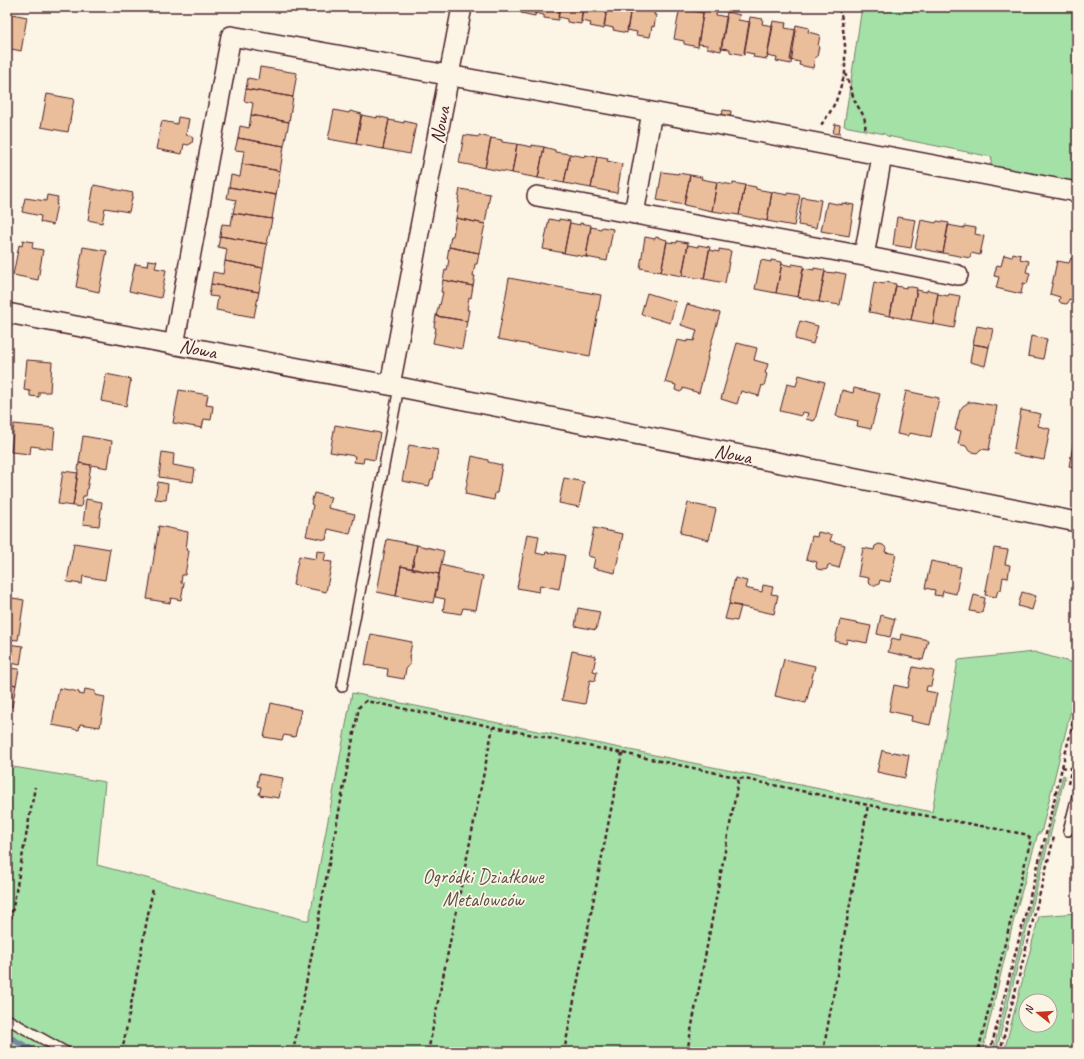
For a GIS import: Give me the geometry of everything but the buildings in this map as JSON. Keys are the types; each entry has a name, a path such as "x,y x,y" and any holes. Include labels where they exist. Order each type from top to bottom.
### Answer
{"street":[{"name":"Nowa","path":"394,386 462,7"},
{"path":"174,345 231,36 652,112 1077,192"},
{"path":"634,214 652,112"},
{"path":"864,256 882,156"},
{"path":"537,196 864,256 958,275"},
{"name":"Nowa","path":"7,313 394,386 1077,522"}],"lane":[{"path":"342,687 394,386"},
{"path":"1068,831 1077,796"},
{"path":"7,1020 66,1052"}],"path":[{"path":"824,121 830,114 836,101 845,73 845,45 840,13 838,8 825,7"},
{"path":"845,73 855,101 864,116 865,130"},
{"path":"293,1052 359,707 366,701 739,777 868,805 1024,834 1031,839 978,1052"},
{"path":"990,1052 1048,826 1077,705"},
{"path":"428,1052 493,727"},
{"path":"1067,784 1077,745"},
{"path":"564,1052 622,753"},
{"path":"1062,767 1071,769"},
{"path":"687,1052 739,777"},
{"path":"7,940 36,787"},
{"path":"823,1052 868,805"},
{"path":"1000,1052 1056,830"},
{"path":"122,1052 153,888"}],"green space":[{"path":"862,7 1077,7 1077,184 990,168 992,157 844,126"},
{"name":"Ogródki Działkowe Metalowców","path":"1034,652 1077,664 1077,685 1041,833 1038,833 1014,919 982,1052 7,1052 7,766 105,782 97,865 309,921 352,693 932,812 958,660"},
{"path":"1063,775 1065,776 996,1052 993,1052"},
{"path":"1077,913 1077,1052 1004,1052 1018,998 1018,1033 1058,1033 1058,993 1019,993 1039,916"}],"waterway":[{"path":"7,1036 36,1052"}]}
